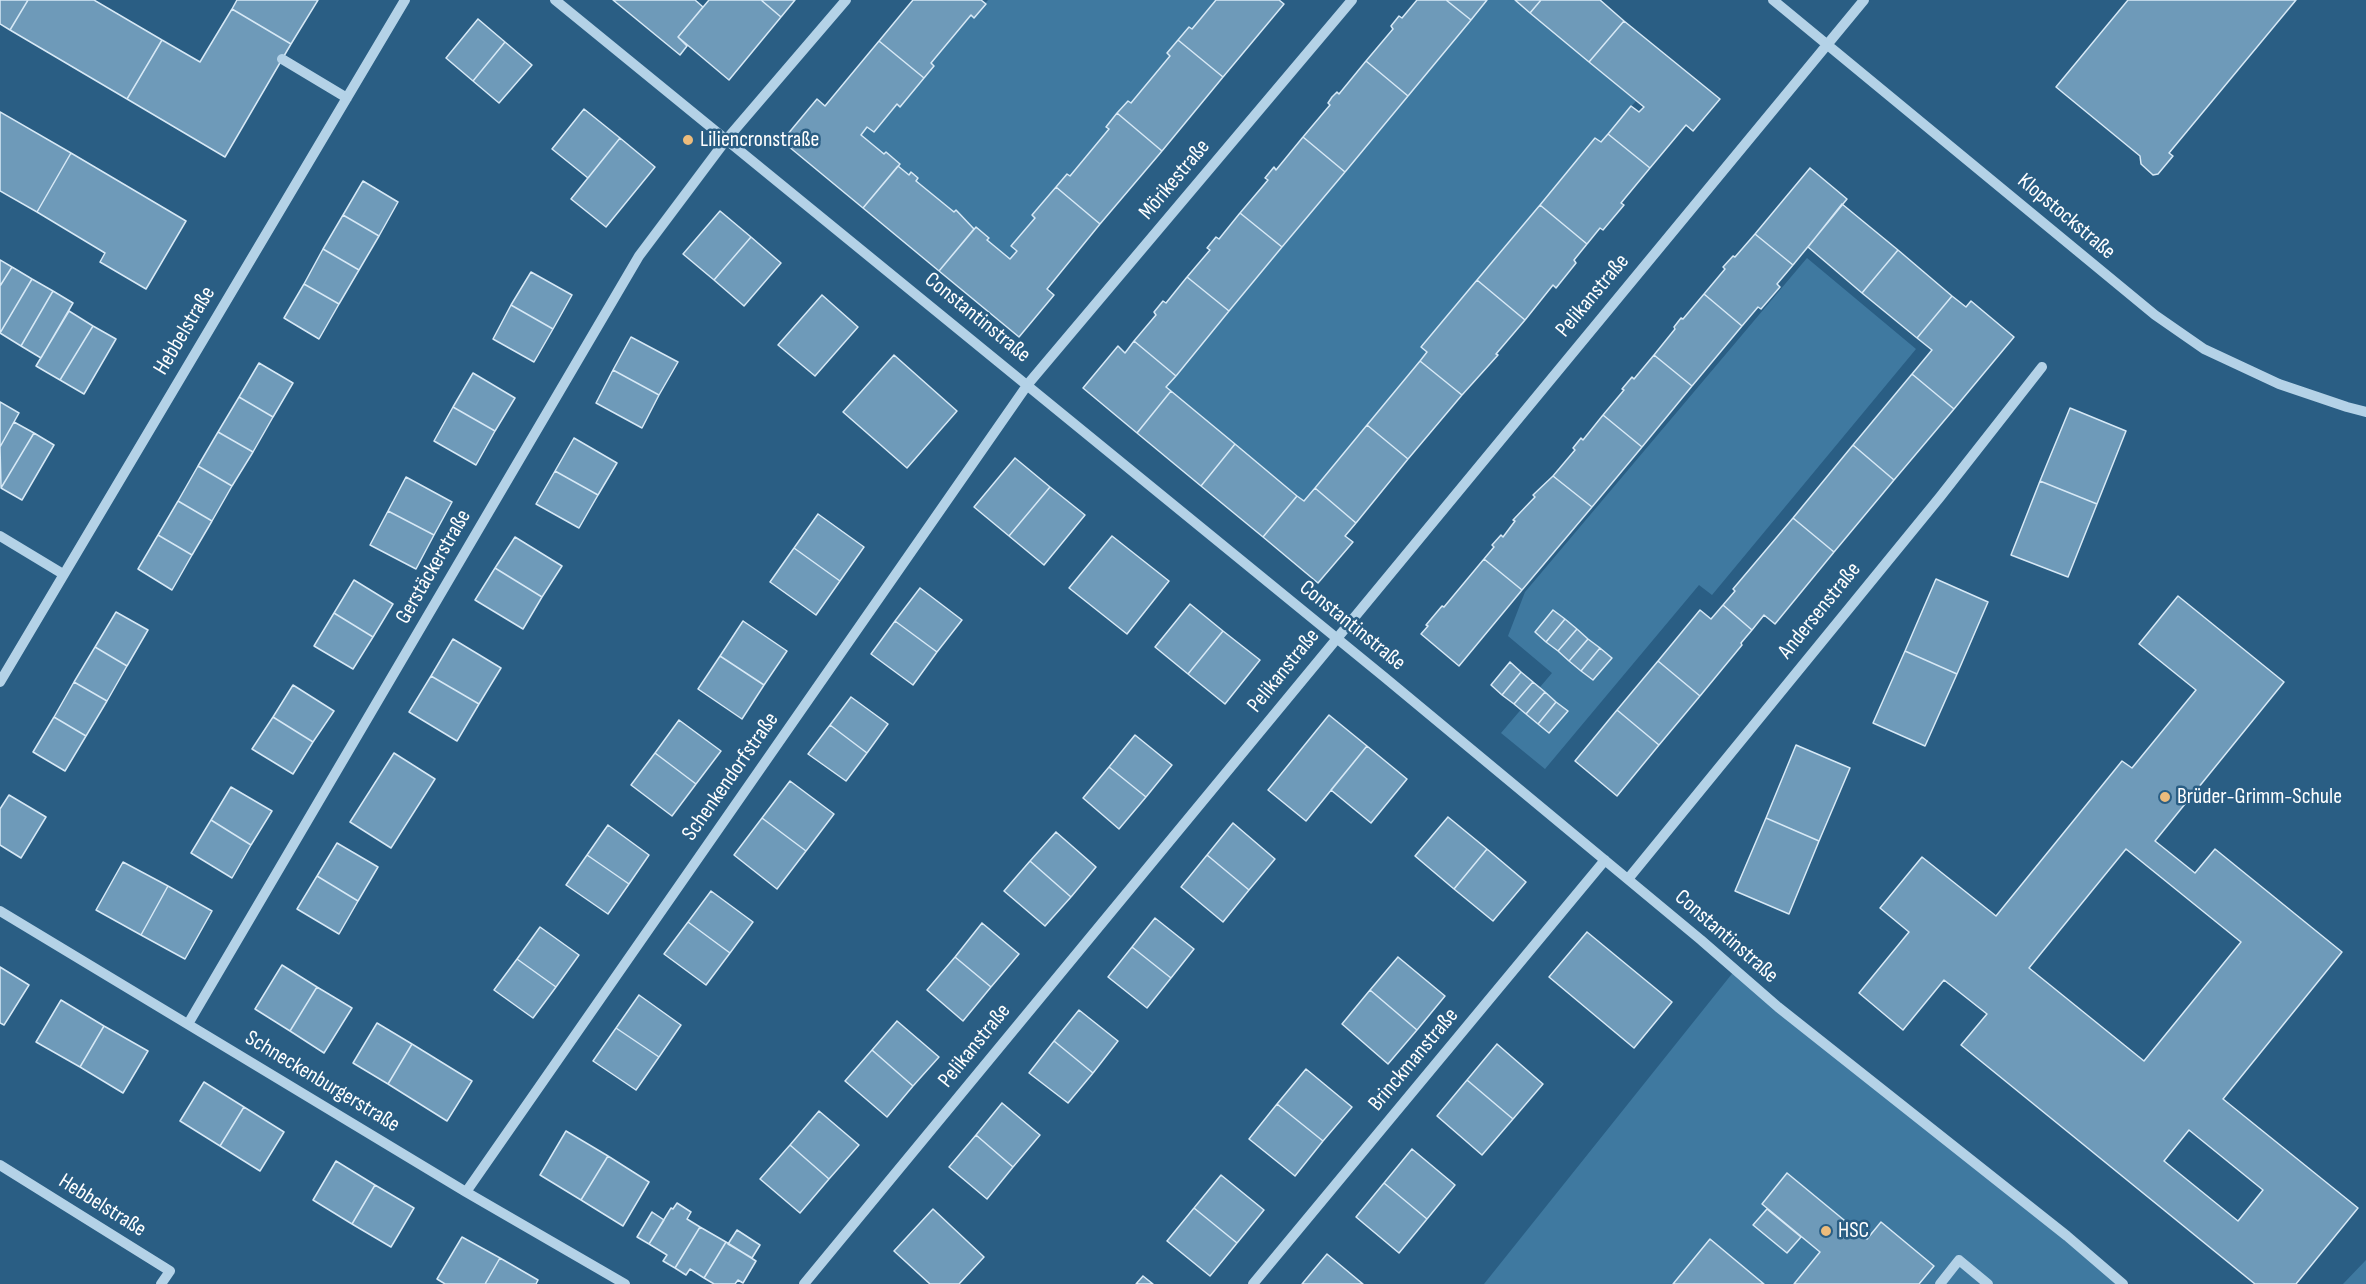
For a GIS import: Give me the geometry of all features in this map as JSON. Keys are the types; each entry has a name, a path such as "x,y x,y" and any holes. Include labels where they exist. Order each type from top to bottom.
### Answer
{"street":[{"name":"Hebbelstraße","path":"0,682 405,0"},
{"name":"Constantinstraße","path":"555,0 1028,384 1628,879 1778,1007 2067,1236 2123,1284"},
{"path":"726,140 846,0"},
{"name":"Mörikestraße","path":"1028,384 1352,0"},
{"name":"Klopstockstraße","path":"1773,0 2155,315 2204,349 2279,384 2366,412"},
{"name":"Pelikanstraße","path":"804,1284 1864,0"},
{"path":"282,59 347,98"},
{"name":"Gerstäckerstraße","path":"188,1024 639,256 726,140"},
{"name":"Andersenstraße","path":"1628,879 1940,497 2042,366"},
{"name":"Schenkendorfstraße","path":"466,1192 1028,384"},
{"path":"0,537 63,574"},
{"name":"Brinckmanstraße","path":"1253,1284 1605,860"},
{"name":"Schneckenburgerstraße","path":"0,911 466,1192 625,1284"},
{"name":"Hebbelstraße","path":"0,1165 170,1271 161,1284"},
{"path":"1940,1284 1959,1260 1988,1284"}],"shaded area":[{"path":"988,0 1216,0 1131,103 1129,102 1012,246 1017,251 1010,259 987,240 989,237 976,227 974,229 956,211 954,212 916,181 911,172 909,175 898,166 900,163 886,152 884,154 861,135 867,127 874,132 971,15 973,17"},
{"path":"1487,0 1515,0 1636,101 1601,142 1595,138 1424,349 1427,352 1420,361 1304,501 1166,387"},
{"path":"1807,258 1916,349 1712,595 1699,585 1545,769 1501,733 1552,673 1508,636 1525,592"},
{"path":"1735,970 2119,1284 1484,1284"},
{"path":"2366,1260 2366,1284 2343,1284"}],"building":[{"path":"0,0 28,0 10,30 0,24"},
{"path":"28,0 94,0 162,40 127,99 10,30"},
{"path":"237,0 318,0 291,44 232,9"},
{"path":"613,0 695,0 703,7 678,37 687,46 680,55"},
{"path":"709,0 761,0 781,17 729,80 678,37"},
{"path":"761,0 795,0 781,17"},
{"path":"913,0 981,0 986,4 974,18 971,15 931,63 934,66 924,78 879,41"},
{"path":"1216,0 1279,0 1284,4 1223,77 1178,40 1189,27 1192,29"},
{"path":"1417,0 1446,0 1471,20 1408,96 1366,61 1393,29 1391,26 1399,16 1402,18"},
{"path":"1446,0 1487,0 1471,20"},
{"path":"1515,0 1541,0 1530,13"},
{"path":"1541,0 1600,0 1624,21 1589,62 1530,13"},
{"path":"2128,0 2296,0 2169,153 2173,156 2158,174 2153,175 2141,164 2140,156 2056,87"},
{"path":"232,9 291,44 225,157 127,99 162,40 200,62"},
{"path":"478,19 505,42 473,81 446,58"},
{"path":"1624,21 1720,99 1693,131 1686,125 1650,168 1608,134 1631,106 1639,112 1644,107 1589,62"},
{"path":"1178,40 1223,77 1162,151 1117,113 1128,101 1131,103 1170,56 1167,53"},
{"path":"879,41 924,78 900,107 897,104 874,132 867,127 861,135 900,164 863,208 782,141 817,99 825,106"},
{"path":"505,42 532,65 499,103 473,81"},
{"path":"1366,61 1408,96 1345,172 1303,137 1330,105 1328,103 1332,97 1337,92 1339,94"},
{"path":"584,109 620,138 588,178 552,149"},
{"path":"0,112 71,153 37,212 0,191"},
{"path":"1117,113 1162,151 1100,224 1056,187 1067,174 1070,176 1109,129 1106,127"},
{"path":"1608,134 1650,168 1621,203 1624,205 1603,230 1600,228 1587,244 1540,205 1595,138 1601,142"},
{"path":"1303,137 1345,172 1282,247 1240,213 1268,180 1265,178 1274,167 1276,170"},
{"path":"620,138 655,167 606,227 571,199"},
{"path":"71,153 186,221 146,289 100,262 105,253 37,212"},
{"path":"898,166 909,175 911,172 918,178 916,181 954,212 956,210 974,229 939,271 863,208"},
{"path":"1810,168 1847,199 1793,265 1755,234"},
{"path":"363,181 398,202 379,236 343,215"},
{"path":"1056,187 1100,224 1047,289 1054,295 1019,337 939,271 976,227 989,238 987,240 1010,259 1017,251 1011,246 1035,218 1032,215"},
{"path":"1842,204 1898,250 1862,293 1808,247"},
{"path":"1540,205 1587,244 1574,260 1576,263 1556,288 1553,285 1525,320 1477,280"},
{"path":"720,211 751,237 714,280 683,254"},
{"path":"1240,213 1282,247 1229,311 1187,277 1210,250 1207,248 1216,237 1219,239"},
{"path":"343,215 379,236 359,270 323,249"},
{"path":"1755,234 1793,265 1777,284 1780,287 1742,326 1704,294 1725,269 1723,267"},
{"path":"751,237 781,263 744,306 714,280"},
{"path":"323,249 359,270 339,304 304,284"},
{"path":"1898,250 1952,296 1917,338 1862,293"},
{"path":"0,260 12,267 0,286"},
{"path":"12,267 32,279 0,333 0,286"},
{"path":"531,272 572,295 553,329 511,305"},
{"path":"1187,277 1229,311 1176,376 1134,341 1156,315 1154,312 1163,301 1166,303"},
{"path":"32,279 53,291 21,346 0,333"},
{"path":"1477,280 1525,320 1496,354 1498,355 1462,395 1420,361 1427,352 1421,347"},
{"path":"304,284 339,304 319,339 284,318"},
{"path":"53,291 73,303 41,358 21,346"},
{"path":"1704,294 1742,326 1692,386 1654,355 1681,318 1683,319"},
{"path":"822,295 858,327 815,376 778,345"},
{"path":"1952,296 1966,307 1971,301 2014,337 1954,409 1912,374 1932,350 1917,338"},
{"path":"511,305 553,329 534,362 493,339"},
{"path":"69,311 93,326 60,380 36,366"},
{"path":"93,326 116,339 84,394 60,380"},
{"path":"631,337 678,362 659,395 613,370"},
{"path":"1134,341 1176,376 1166,387 1171,391 1137,433 1083,388 1118,346 1125,353"},
{"path":"894,355 957,411 907,468 843,412"},
{"path":"1654,355 1692,386 1642,447 1603,415 1632,377 1634,379"},
{"path":"1420,361 1462,395 1408,459 1367,425"},
{"path":"259,363 293,383 273,417 239,397"},
{"path":"613,370 659,395 642,428 596,403"},
{"path":"473,373 515,398 495,431 453,407"},
{"path":"1912,374 1954,409 1894,480 1853,445"},
{"path":"1171,391 1235,444 1201,486 1137,433"},
{"path":"239,397 273,417 253,452 218,432"},
{"path":"0,402 19,413 0,447"},
{"path":"453,407 495,431 476,465 434,441"},
{"path":"2070,408 2126,431 2097,504 2040,481"},
{"path":"1603,415 1642,447 1592,507 1553,476 1575,450 1573,448 1581,438 1583,440"},
{"path":"14,422 34,433 1,488 0,447"},
{"path":"1367,425 1408,459 1356,523 1315,488"},
{"path":"218,432 253,452 232,486 198,466"},
{"path":"34,433 54,445 22,500 1,488"},
{"path":"574,438 617,463 598,495 555,471"},
{"path":"1235,444 1297,496 1263,537 1201,486"},
{"path":"1853,445 1894,480 1834,552 1793,518"},
{"path":"1015,458 1050,487 1009,536 974,507"},
{"path":"198,466 232,486 212,521 178,501"},
{"path":"555,471 598,495 579,528 536,504"},
{"path":"1553,476 1592,507 1522,590 1484,559 1494,547 1492,545 1501,535 1503,537 1515,521 1513,520 1535,497 1533,495"},
{"path":"406,477 452,502 434,535 388,511"},
{"path":"2040,481 2097,504 2068,577 2011,555"},
{"path":"1050,487 1085,515 1044,565 1009,536"},
{"path":"1315,488 1356,523 1345,536 1353,542 1318,583 1263,537 1297,496 1304,501"},
{"path":"178,501 212,521 192,555 158,535"},
{"path":"388,511 434,535 416,569 370,545"},
{"path":"818,514 864,547 840,581 794,548"},
{"path":"1793,518 1834,552 1775,624 1764,615 1752,630 1723,605 1735,591 1733,589"},
{"path":"158,535 192,555 172,590 138,569"},
{"path":"1112,536 1169,581 1127,634 1069,588"},
{"path":"515,537 562,566 542,597 495,568"},
{"path":"794,548 840,581 816,615 770,582"},
{"path":"1484,559 1522,590 1459,666 1421,634 1428,626 1426,625"},
{"path":"495,568 542,597 523,629 475,600"},
{"path":"1936,579 1988,602 1957,674 1905,651"},
{"path":"354,580 393,604 373,637 334,613"},
{"path":"920,588 962,620 937,652 895,621"},
{"path":"2178,596 2284,682 2155,841 2195,873 2215,849 2342,952 2223,1099 2358,1208 2296,1284 2255,1284 1961,1045 1987,1014 1944,980 1903,1030 1859,993 1909,932 1880,908 1922,857 1996,916 2122,761 2132,768 2196,690 2139,644","holes":["2126,849 2241,942 2144,1061 2029,968","2189,1130 2263,1190 2238,1221 2164,1161"]},
{"path":"1190,604 1223,631 1188,674 1155,647"},
{"path":"1723,605 1752,630 1700,696 1658,661 1700,610 1711,619"},
{"path":"1553,610 1565,619 1546,642 1535,632"},
{"path":"116,612 148,630 127,666 95,647"},
{"path":"334,613 373,637 353,669 314,646"},
{"path":"1565,619 1577,629 1558,651 1546,642"},
{"path":"743,621 787,651 764,685 720,656"},
{"path":"895,621 937,652 913,685 871,654"},
{"path":"1577,629 1588,639 1569,661 1558,651"},
{"path":"1223,631 1260,660 1225,704 1188,674"},
{"path":"453,639 501,668 479,704 431,676"},
{"path":"1588,639 1600,648 1581,671 1569,661"},
{"path":"95,647 127,666 107,701 74,682"},
{"path":"1600,648 1612,658 1593,680 1581,671"},
{"path":"1905,651 1957,674 1925,746 1873,723"},
{"path":"720,656 764,685 742,719 698,689"},
{"path":"1658,661 1700,696 1659,745 1617,710"},
{"path":"1510,662 1521,672 1502,695 1491,685"},
{"path":"1521,672 1533,682 1514,704 1502,695"},
{"path":"431,676 479,704 457,741 409,712"},
{"path":"74,682 107,701 86,736 54,717"},
{"path":"1533,682 1545,692 1526,714 1514,704"},
{"path":"293,685 334,711 313,742 273,717"},
{"path":"1545,692 1556,702 1538,724 1526,714"},
{"path":"851,697 888,724 867,753 830,725"},
{"path":"1556,702 1568,711 1549,733 1538,724"},
{"path":"1617,710 1659,745 1617,796 1575,761"},
{"path":"1329,715 1367,746 1306,821 1268,790"},
{"path":"54,717 86,736 65,771 33,752"},
{"path":"273,717 313,742 293,774 252,749"},
{"path":"679,720 721,751 696,784 655,753"},
{"path":"830,725 867,753 846,781 808,754"},
{"path":"1135,735 1172,765 1146,797 1109,767"},
{"path":"1796,745 1850,768 1819,841 1766,818"},
{"path":"1367,746 1407,779 1371,823 1331,790"},
{"path":"394,753 435,779 391,848 350,822"},
{"path":"655,753 696,784 672,816 631,785"},
{"path":"1109,767 1146,797 1119,829 1083,798"},
{"path":"790,781 834,814 806,851 762,818"},
{"path":"231,787 272,811 251,845 211,820"},
{"path":"9,795 46,817 21,858 0,845 0,809"},
{"path":"1448,817 1487,849 1454,889 1415,856"},
{"path":"762,818 806,851 777,889 734,855"},
{"path":"1766,818 1819,841 1789,914 1735,891"},
{"path":"211,820 251,845 232,878 191,853"},
{"path":"1233,823 1275,859 1249,890 1207,855"},
{"path":"608,825 649,855 629,884 587,855"},
{"path":"1056,832 1096,867 1071,897 1030,861"},
{"path":"337,843 378,867 358,901 317,876"},
{"path":"1487,849 1526,882 1493,921 1454,889"},
{"path":"587,855 629,884 608,914 566,885"},
{"path":"1207,855 1249,890 1223,922 1181,887"},
{"path":"1030,861 1071,897 1045,926 1004,891"},
{"path":"123,862 168,886 141,935 96,910"},
{"path":"317,876 358,901 339,934 297,909"},
{"path":"168,886 212,911 185,959 141,935"},
{"path":"711,891 753,922 730,953 688,922"},
{"path":"1155,918 1194,949 1171,978 1132,947"},
{"path":"688,922 730,953 706,985 664,954"},
{"path":"982,923 1019,954 991,987 955,957"},
{"path":"540,927 579,955 556,987 517,959"},
{"path":"1587,932 1672,1002 1634,1048 1549,977"},
{"path":"1132,947 1171,978 1147,1008 1108,977"},
{"path":"955,957 991,987 963,1021 927,990"},
{"path":"1398,957 1445,996 1417,1030 1370,990"},
{"path":"517,959 556,987 533,1018 494,990"},
{"path":"282,965 317,987 290,1031 255,1009"},
{"path":"0,967 29,985 4,1025 0,1023"},
{"path":"317,987 352,1008 324,1053 290,1031"},
{"path":"1370,990 1417,1030 1388,1064 1342,1024"},
{"path":"639,995 681,1025 659,1057 616,1028"},
{"path":"61,1000 104,1026 80,1067 36,1042"},
{"path":"1079,1010 1118,1041 1093,1073 1054,1041"},
{"path":"897,1021 939,1057 913,1086 872,1050"},
{"path":"377,1023 412,1044 388,1084 353,1063"},
{"path":"104,1026 148,1051 123,1093 80,1067"},
{"path":"616,1028 659,1057 636,1090 593,1061"},
{"path":"1054,1041 1093,1073 1068,1103 1029,1073"},
{"path":"412,1044 472,1081 447,1121 388,1084"},
{"path":"1497,1044 1543,1084 1513,1119 1467,1080"},
{"path":"872,1050 913,1086 887,1117 845,1081"},
{"path":"1306,1069 1352,1107 1323,1141 1277,1104"},
{"path":"1467,1080 1513,1119 1482,1155 1437,1116"},
{"path":"204,1082 244,1107 220,1146 180,1121"},
{"path":"1002,1103 1040,1135 1013,1167 976,1135"},
{"path":"1277,1104 1323,1141 1295,1176 1249,1139"},
{"path":"244,1107 284,1132 260,1171 220,1146"},
{"path":"819,1111 859,1145 829,1179 790,1145"},
{"path":"566,1131 608,1156 581,1200 540,1175"},
{"path":"976,1135 1013,1167 987,1199 949,1167"},
{"path":"790,1145 829,1179 800,1213 760,1179"},
{"path":"1412,1149 1455,1185 1427,1219 1384,1183"},
{"path":"608,1156 649,1182 623,1226 581,1200"},
{"path":"336,1161 375,1185 352,1224 313,1200"},
{"name":"HSC","path":"1787,1173 1867,1239 1881,1222 1934,1266 1919,1284 1794,1284 1820,1252 1762,1204"},
{"path":"1221,1175 1264,1210 1237,1243 1194,1208"},
{"path":"1384,1183 1427,1219 1399,1253 1356,1217"},
{"path":"375,1185 414,1208 391,1247 352,1224"},
{"path":"677,1203 691,1212 687,1219 700,1227 675,1268 663,1261 667,1255 649,1244 671,1208 673,1209"},
{"path":"1194,1208 1237,1243 1210,1276 1167,1241"},
{"path":"933,1209 984,1257 959,1284 930,1284 894,1251"},
{"path":"1767,1209 1801,1237 1787,1253 1753,1225"},
{"path":"652,1212 664,1220 649,1244 637,1237"},
{"path":"700,1227 726,1242 704,1278 690,1269 686,1275 675,1268"},
{"path":"737,1230 760,1245 752,1258 728,1244"},
{"path":"462,1237 500,1258 485,1284 445,1284 437,1279"},
{"path":"1710,1239 1764,1284 1673,1284"},
{"path":"726,1242 756,1261 743,1283 738,1280 735,1284 714,1284 704,1278"},
{"path":"1327,1254 1363,1284 1302,1284"},
{"path":"500,1258 538,1280 536,1284 485,1284"},
{"path":"1143,1276 1153,1284 1136,1284"}],"place":[{"name":"Liliencronstraße","path":"688,140"},
{"name":"Brüder-Grimm-Schule","path":"2165,797"},
{"name":"HSC","path":"1826,1231"}]}
